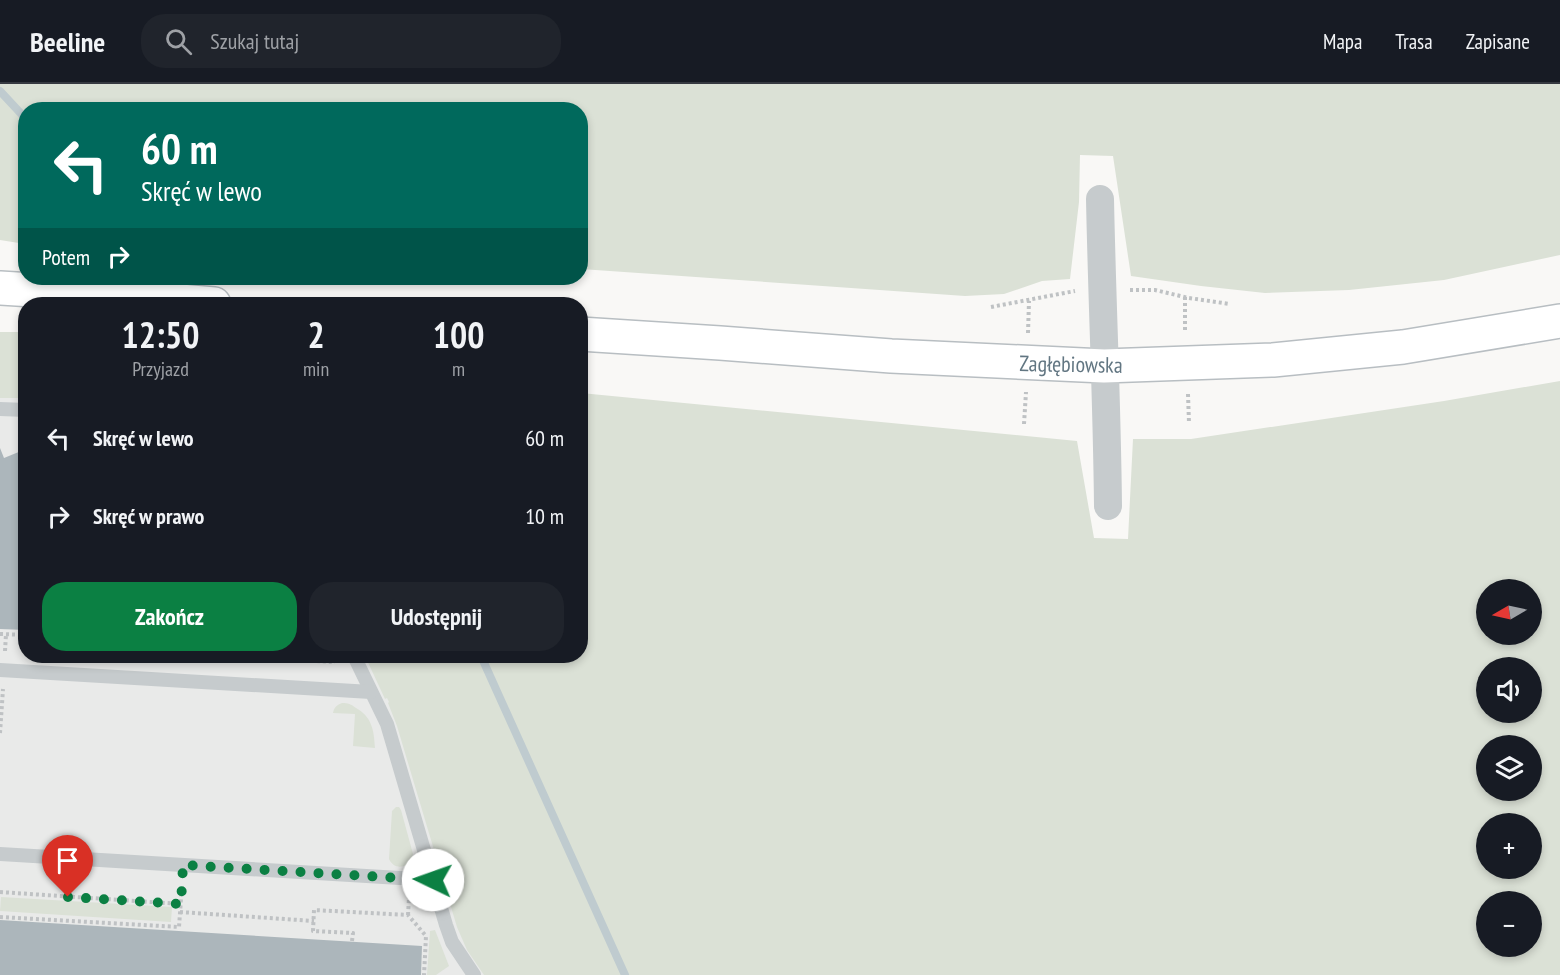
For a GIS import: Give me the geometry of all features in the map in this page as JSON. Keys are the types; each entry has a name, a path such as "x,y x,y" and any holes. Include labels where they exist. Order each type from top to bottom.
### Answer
{"main road":[{"path":"0,288 135,297"},
{"name":"Zagłębiowska","path":"588,335 891,356 1104,366 1273,360 1356,352 1403,347 1560,321"}],"street":[{"path":"1100,199 1108,506"}],"lane":[{"path":"0,409 18,410"},
{"path":"357,663 387,724 452,942 474,975"},
{"path":"0,670 371,692"},
{"path":"0,854 433,880"}],"path":[{"path":"0,634 18,635"},
{"path":"338,663 351,691"},
{"path":"0,917 179,927 183,865"},
{"path":"0,892 181,904"},
{"path":"352,941 353,933 314,931 314,910 408,915 426,936 424,975"},
{"path":"180,912 314,921"}],"shaded area":[{"path":"0,84 1560,84 1560,255 1444,280 1349,290 1265,293 1131,276 1113,156 1080,155 1079,202 1070,279 1042,281 1004,294 965,296 588,269 588,102 18,102 18,243 0,240"},
{"path":"0,332 18,332 18,398 0,398"},
{"path":"1560,381 1560,975 484,975 467,950 457,927 389,702 387,698 385,699 368,663 588,663 588,394 1077,441 1094,538 1128,539 1133,439 1191,439"},
{"path":"0,396 18,397 18,663 478,663 627,975 0,975"},
{"path":"342,703 353,706 369,720 373,730 375,748 353,746 355,714 333,713 336,706"},
{"path":"396,807 401,810 413,854 410,863 401,867 393,865 389,859 392,811"},
{"path":"1,897 172,907 171,922 0,911"},
{"path":"435,930 449,966 436,975 427,975 430,931"}],"building":[{"path":"0,448 4,458 18,452 18,630 0,629"},
{"path":"0,920 422,946 421,975 0,975"}],"waterway":[{"path":"0,91 18,110"},
{"path":"484,663 625,975"}],"route":[{"path":"68,897 181,904 183,865 433,880"}]}
